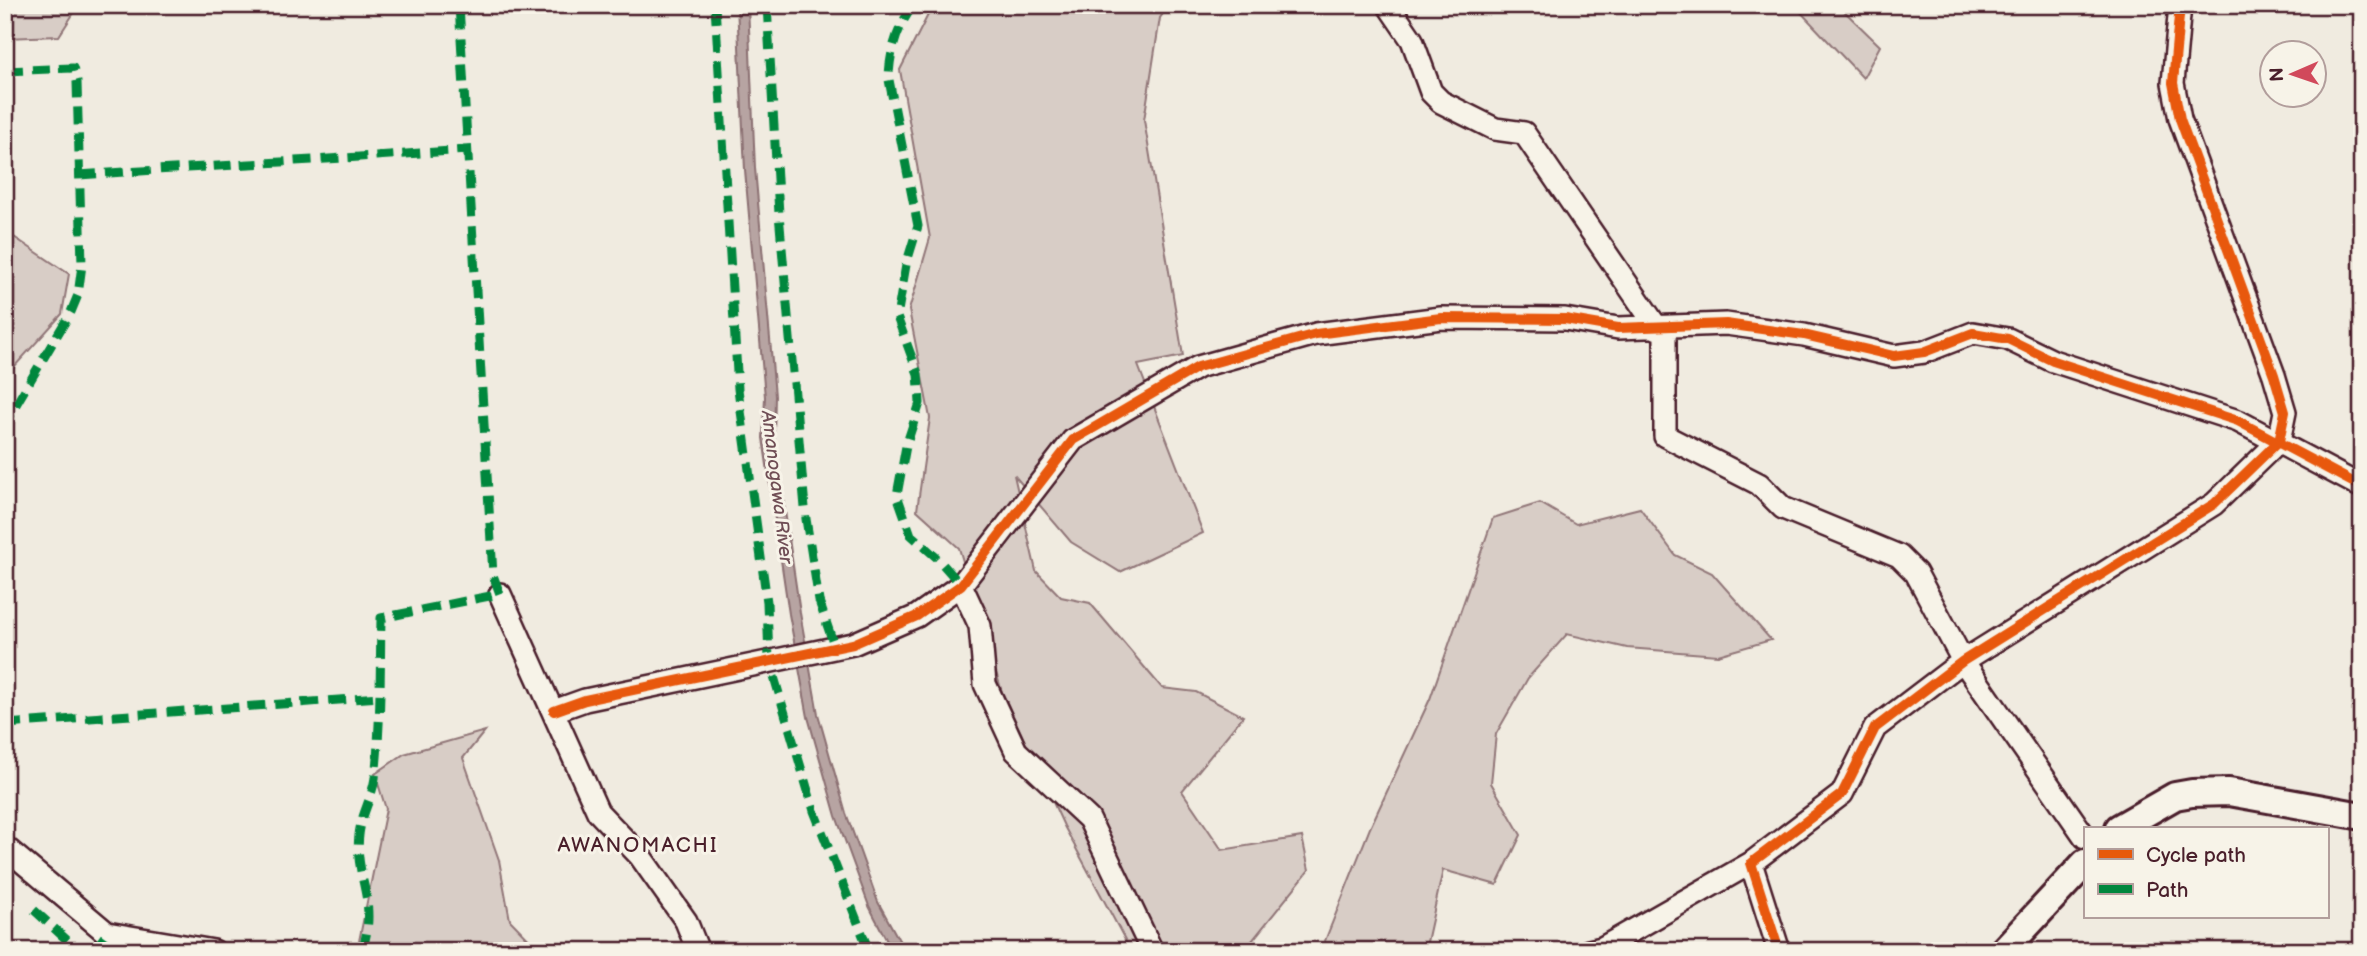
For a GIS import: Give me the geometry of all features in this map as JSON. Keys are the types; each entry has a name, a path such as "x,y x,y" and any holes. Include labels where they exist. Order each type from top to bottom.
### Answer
{"street":[{"path":"1388,5 1412,40 1431,92 1441,102 1495,129 1524,133 1661,328 1665,436 1759,484 1783,508 1899,556 1916,573 1963,662 2084,835"},
{"path":"1589,951 1602,948 1751,863 1842,794 1875,728 1963,662 2214,503 2279,441 2285,412 2274,375 2179,119 2173,83 2180,5"},
{"path":"554,711 585,700 853,644 917,616 961,585 1073,440 1198,367 1316,334 1441,318 1565,319 1618,328 1726,324 1804,335 1894,356 1924,352 1973,333 2008,339 2053,361 2238,421 2362,487"},
{"path":"961,585 980,626 985,684 1016,751 1089,819 1152,951"},
{"path":"500,594 554,711 567,750 598,812 640,856 686,921 698,951"},
{"path":"2121,827 2175,796 2192,793 2229,792 2362,816"},
{"path":"5,847 107,933 214,951"},
{"path":"1751,863 1779,951"},
{"path":"2003,951 2084,864"}],"shaded area":[{"path":"5,5 79,5 59,36 5,38"},
{"path":"933,5 1169,5 1160,18 1144,120 1183,356 1138,365 1203,533 1120,572 1071,542 1014,475 1036,571 1061,597 1090,603 1162,688 1196,692 1243,716 1182,791 1222,850 1302,837 1309,870 1244,951 1131,951 1064,826 1002,692 959,548 917,510 930,418 909,310 930,238 900,70"},
{"path":"1794,5 1838,5 1880,46 1863,78"},
{"path":"5,231 69,274 62,314 5,377"},
{"path":"1540,503 1576,524 1640,508 1675,555 1712,573 1771,640 1718,655 1627,648 1567,634 1528,678 1496,734 1491,783 1521,835 1497,885 1443,870 1425,951 1321,951 1370,828 1430,699 1493,518"},
{"path":"485,731 463,758 499,860 510,920 540,951 357,951 386,809 375,774 404,754"}],"water":[{"name":"Amanogawa River","path":"737,5 748,5 755,168 775,396 774,437 800,613 818,714 846,813 878,902 905,951 892,951 869,906 836,816 808,717 789,614 763,438 765,397 745,170"}],"marked path":[{"path":"362,951 368,917 358,850 362,820 375,778 381,618 500,594 493,575 459,5"},
{"path":"715,5 738,389 767,602 769,660 814,811 869,951"},
{"path":"767,5 779,214 806,519 819,601 835,648"},
{"path":"914,5 895,41 889,80 918,226 906,265 897,317 918,374 920,403 906,446 897,495 911,535 937,558 961,585"},
{"path":"5,71 73,68 77,82 82,265 78,295 71,312 5,423"},
{"path":"79,175 467,150"},
{"path":"5,724 380,697"},
{"path":"34,910 79,951"},
{"path":"94,951 107,933"}],"cycle path":[{"path":"1779,951 1751,863 1842,794 1875,728 1963,661 2214,504 2279,441 2285,412 2274,375 2180,119 2173,83 2180,5"},
{"path":"554,711 585,700 853,644 917,616 961,585 1073,440 1198,367 1316,334 1441,318 1565,319 1618,328 1726,324 1804,335 1894,356 1924,352 1973,333 2008,339 2053,361 2238,421 2362,487"}],"district":[{"name":"AWANOMACHI","path":"638,845"}]}
